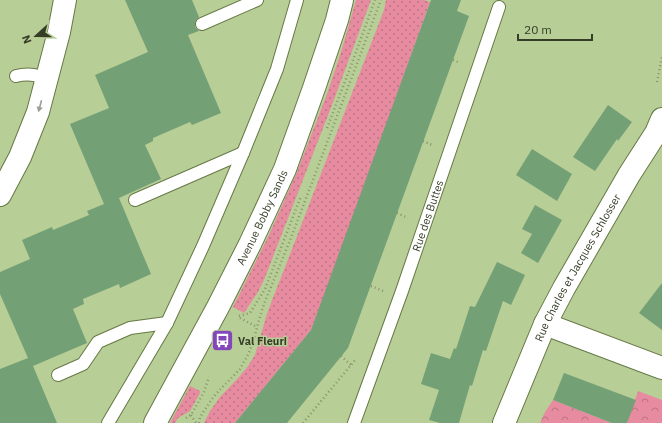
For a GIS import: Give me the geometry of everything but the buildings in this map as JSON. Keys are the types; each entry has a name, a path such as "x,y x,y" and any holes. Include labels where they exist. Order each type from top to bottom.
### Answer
{"street":[{"path":"0,195 20,157 38,112 59,32 65,0"},
{"name":"Avenue Bobby Sands","path":"155,423 229,286 285,169 337,20 342,0"},
{"name":"Rue Charles et Jacques Schlosser","path":"504,423 545,324 629,175 656,133 662,119"},
{"path":"545,324 662,368"}],"lane":[{"path":"202,24 257,0"},
{"path":"108,423 167,323 203,246 243,153 277,68 297,0"},
{"name":"Rue des Buttes","path":"354,423 402,292 499,7"},
{"path":"16,76 31,74 47,78"},
{"path":"135,200 243,153"},
{"path":"58,375 83,364 98,342 130,328 167,323"}],"path":[{"path":"199,423 200,417 214,396 240,369 249,353 264,304 294,231 381,0"},
{"path":"657,82 662,57"},
{"path":"424,141 436,146"},
{"path":"397,213 410,218"},
{"path":"370,286 383,291"},
{"path":"238,317 257,327"},
{"path":"341,356 351,365"},
{"path":"191,415 196,423"}],"green space":[{"path":"356,0 371,0 264,280 244,313 233,307 268,237 297,172 327,94"},
{"path":"386,0 424,0 430,2 344,243 311,330 235,423 204,423 220,397 239,377 255,355 272,300 384,10"},
{"path":"190,386 200,391 200,393 190,411 178,418 175,423 170,423"},
{"path":"638,391 662,400 662,423 627,423"},
{"path":"553,400 612,423 540,423"}],"place":[{"name":"Val Fleuri","path":"223,341"}]}
